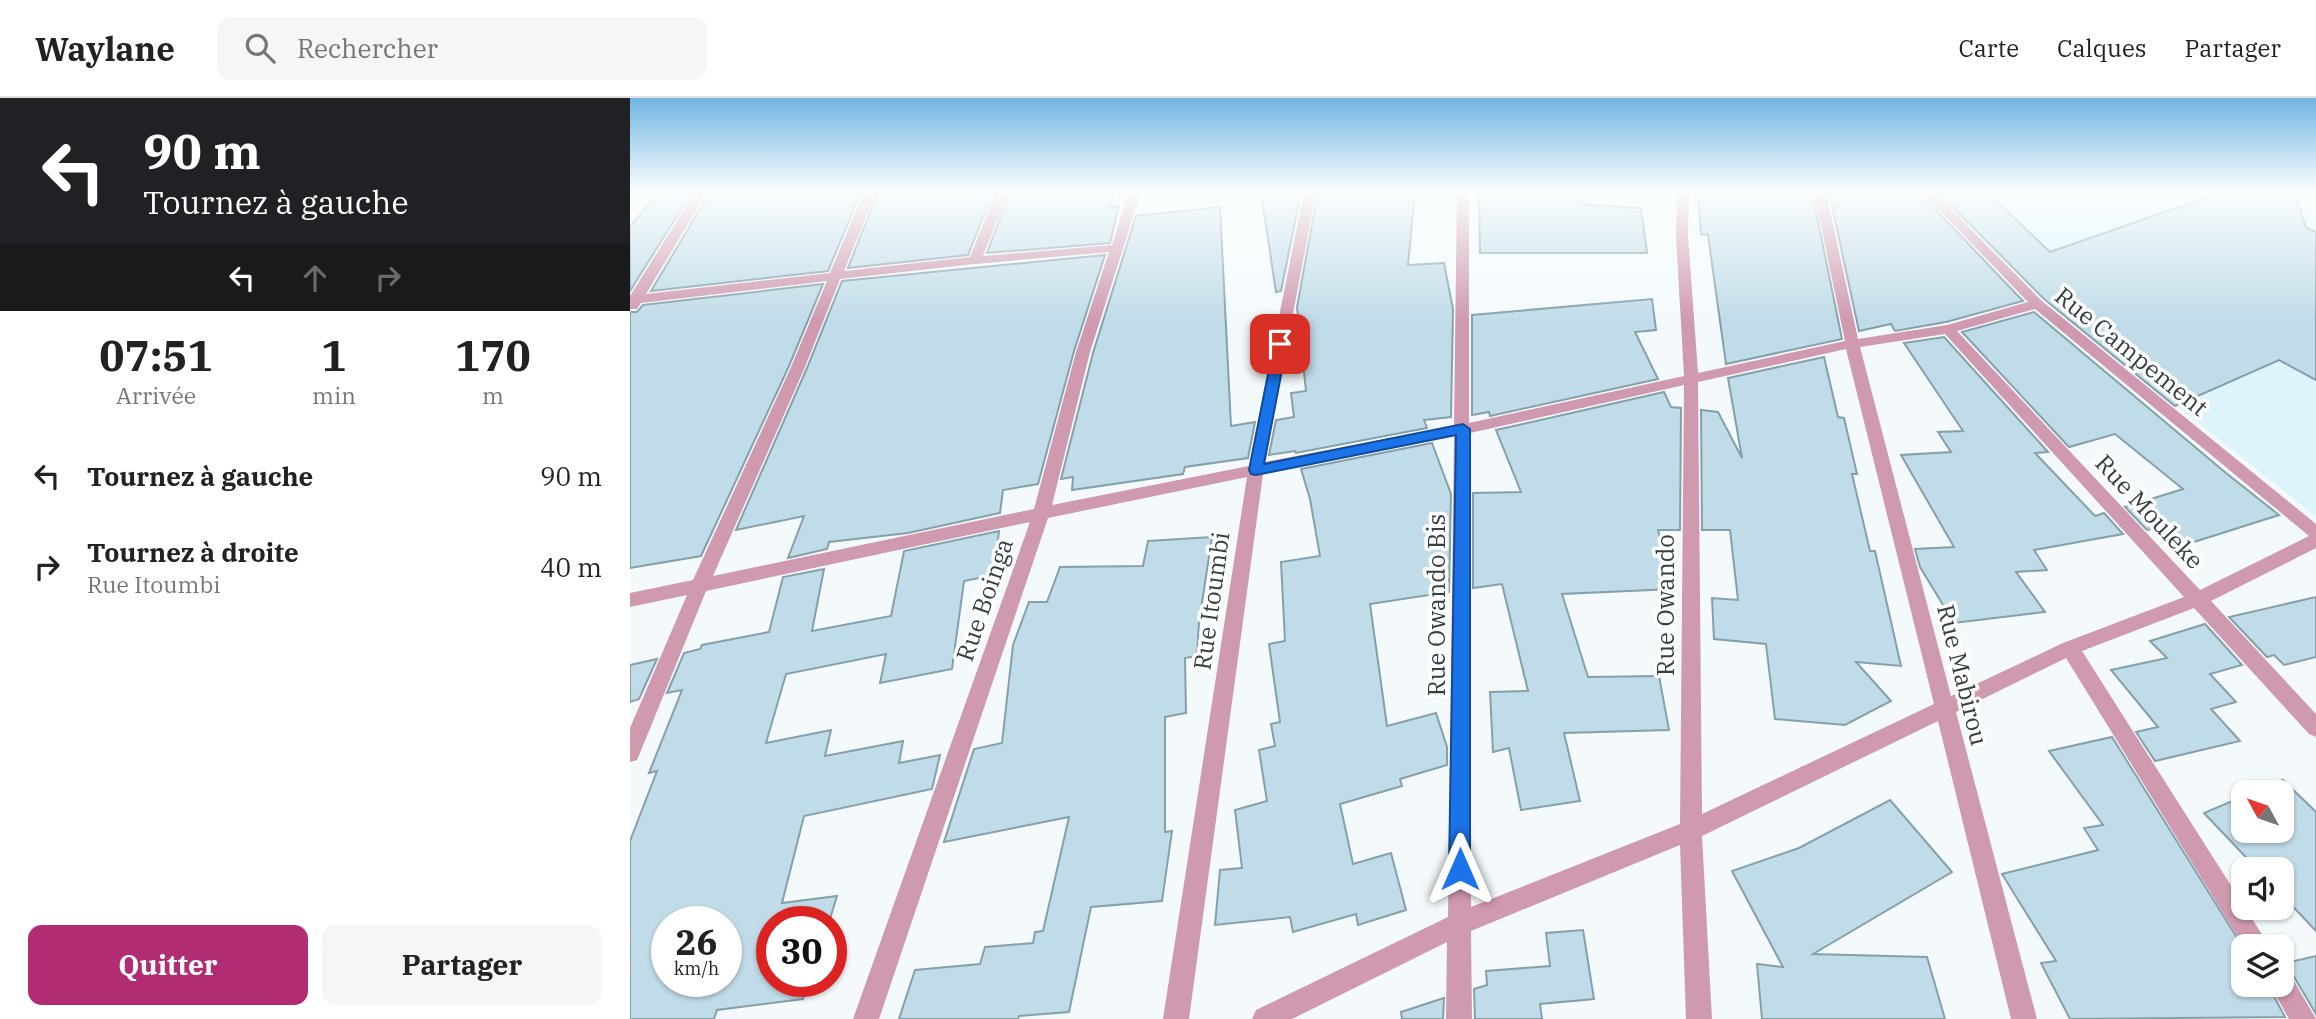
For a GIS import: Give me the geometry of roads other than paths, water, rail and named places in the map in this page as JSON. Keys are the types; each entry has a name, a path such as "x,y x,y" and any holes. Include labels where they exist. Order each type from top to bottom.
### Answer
{"street":[{"path":"632,303 674,235"},
{"path":"630,754 699,587 853,235"},
{"path":"975,260 985,235"},
{"name":"Rue Boinga","path":"866,1019 1041,515 1083,352 1122,235"},
{"name":"Rue Itoumbi","path":"1176,1019 1256,470 1302,235"},
{"name":"Rue Owando Bis","path":"1459,1019 1463,235"},
{"name":"Rue Owando","path":"1682,235 1691,378 1691,830 1699,1019"},
{"name":"Rue Mabirou","path":"1829,235 1852,344 2024,1019"},
{"name":"Rue Campement","path":"1970,235 2037,304 2316,533"},
{"path":"632,303 837,275 1118,248"},
{"path":"630,600 1463,429 1852,344 1948,329 2037,304"},
{"name":"Rue Mouleke","path":"1948,329 2316,728"},
{"path":"1265,1019 1459,924 1691,830 2070,648 2197,600 2316,540"},
{"path":"2070,648 2250,934"},
{"path":"2289,997 2303,1019"}]}
